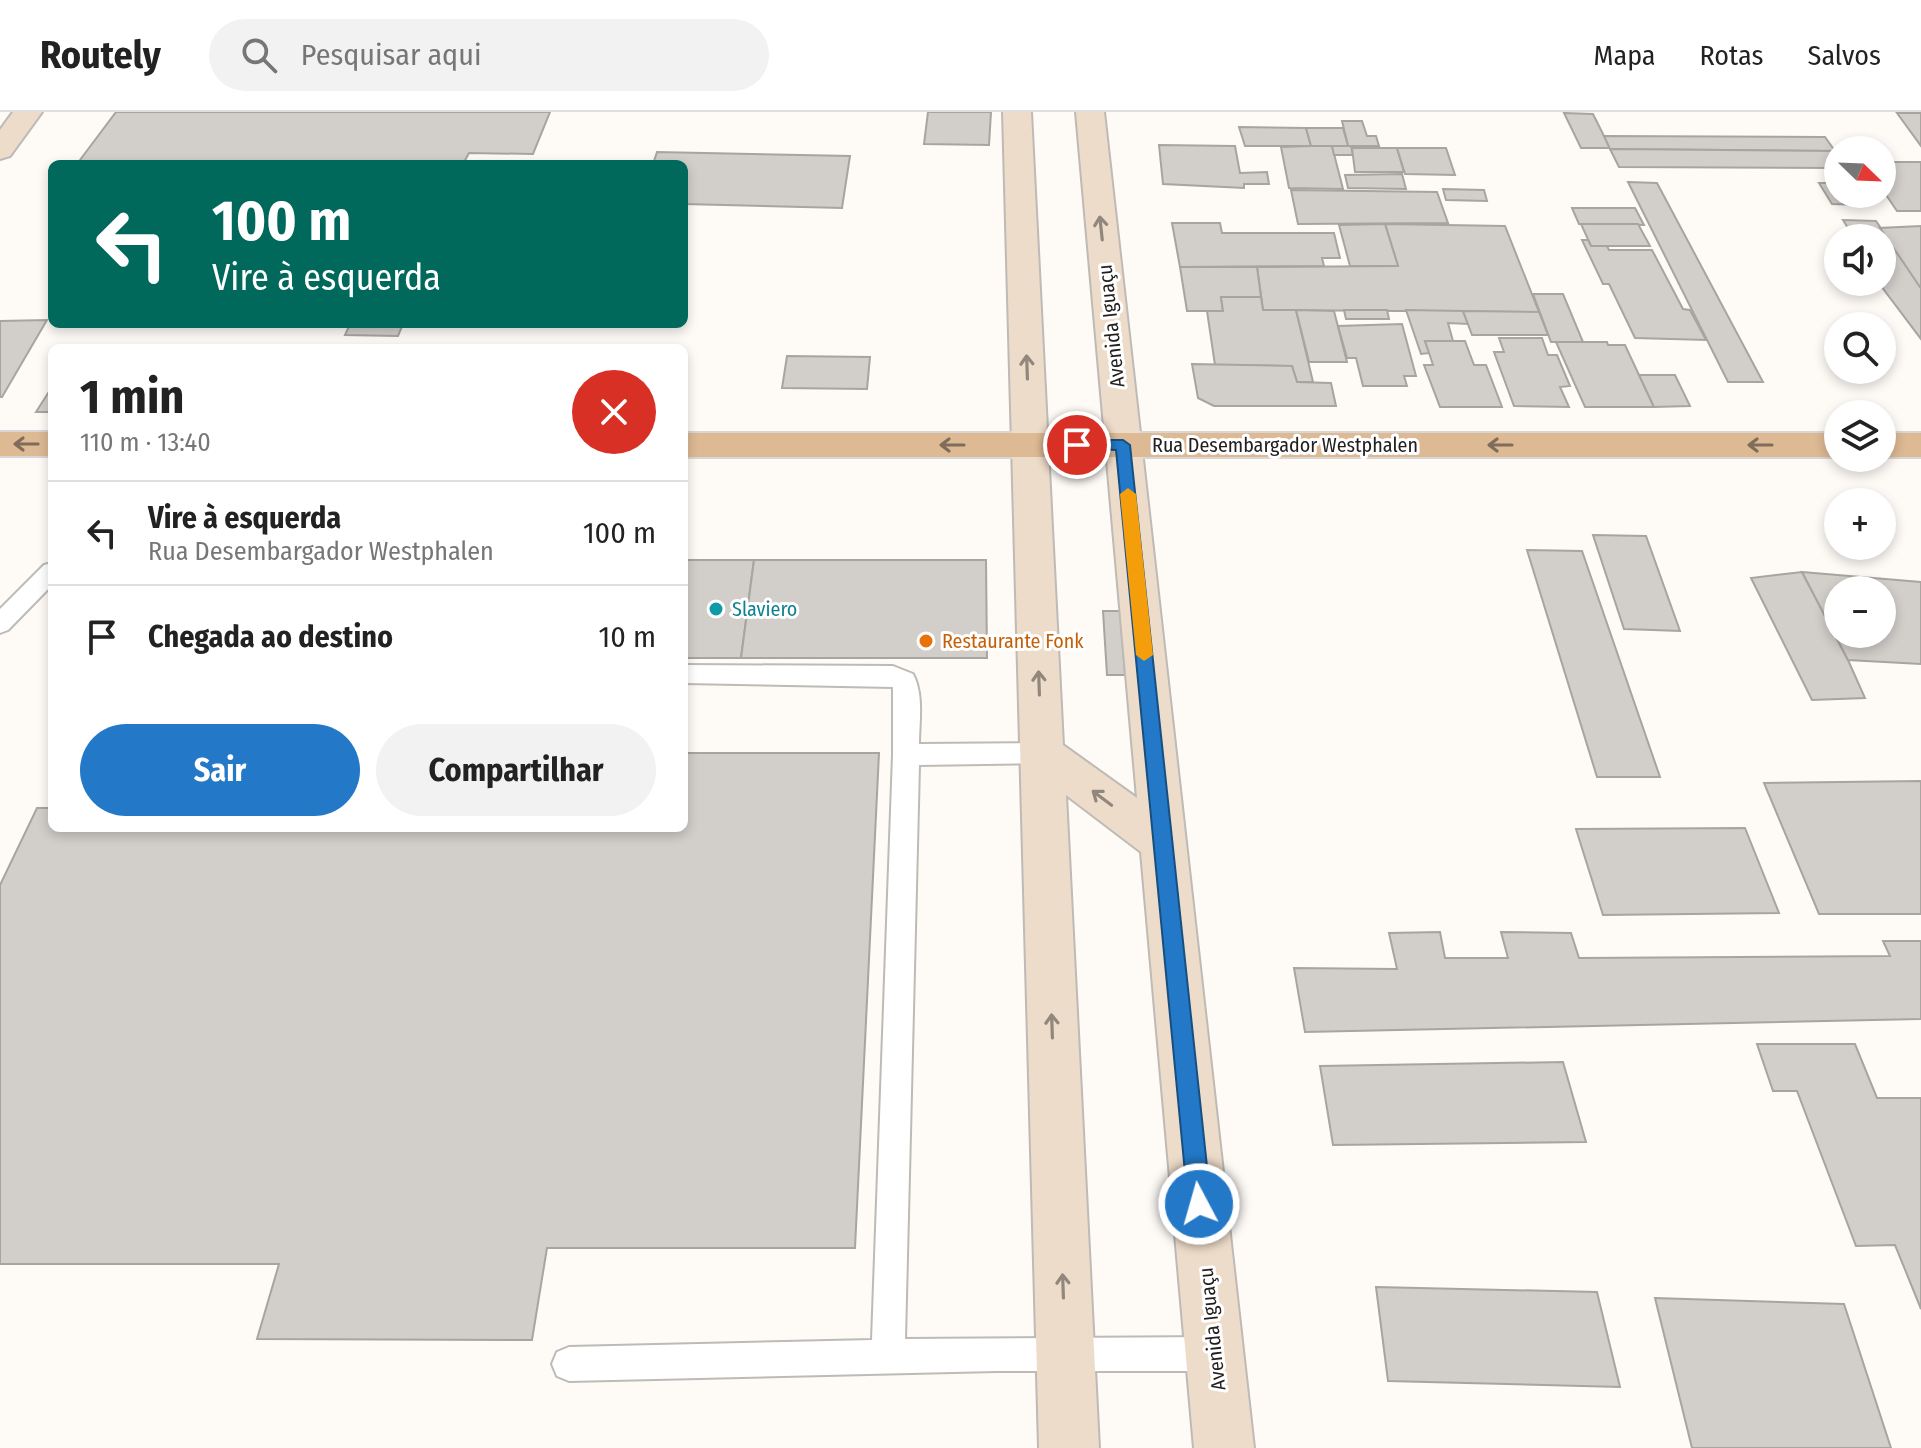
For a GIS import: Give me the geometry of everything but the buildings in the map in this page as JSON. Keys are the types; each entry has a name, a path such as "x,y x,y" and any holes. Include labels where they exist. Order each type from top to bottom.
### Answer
{"main road":[{"path":"0,150 28,112"},
{"path":"1017,112 1069,1448"},
{"name":"Avenida Iguaçu","path":"1090,112 1224,1448"},
{"path":"0,444 48,444"},
{"name":"Rua Desembargador Westphalen","path":"688,445 1824,445"},
{"path":"1896,445 1921,445"},
{"path":"1042,753 1163,843"}],"lane":[{"path":"0,624 48,575"},
{"path":"688,674 893,676 904,681 907,695 906,755 888,1357"},
{"path":"906,755 1042,753"},
{"path":"569,1364 1065,1353 1215,1354"}],"slow traffic":[{"path":"1128,494 1144,655"}],"place":[{"name":"Slaviero","path":"716,609"},
{"name":"Restaurante Fonk","path":"926,641"}],"route":[{"path":"1077,445 1123,445 1199,1204"}]}
